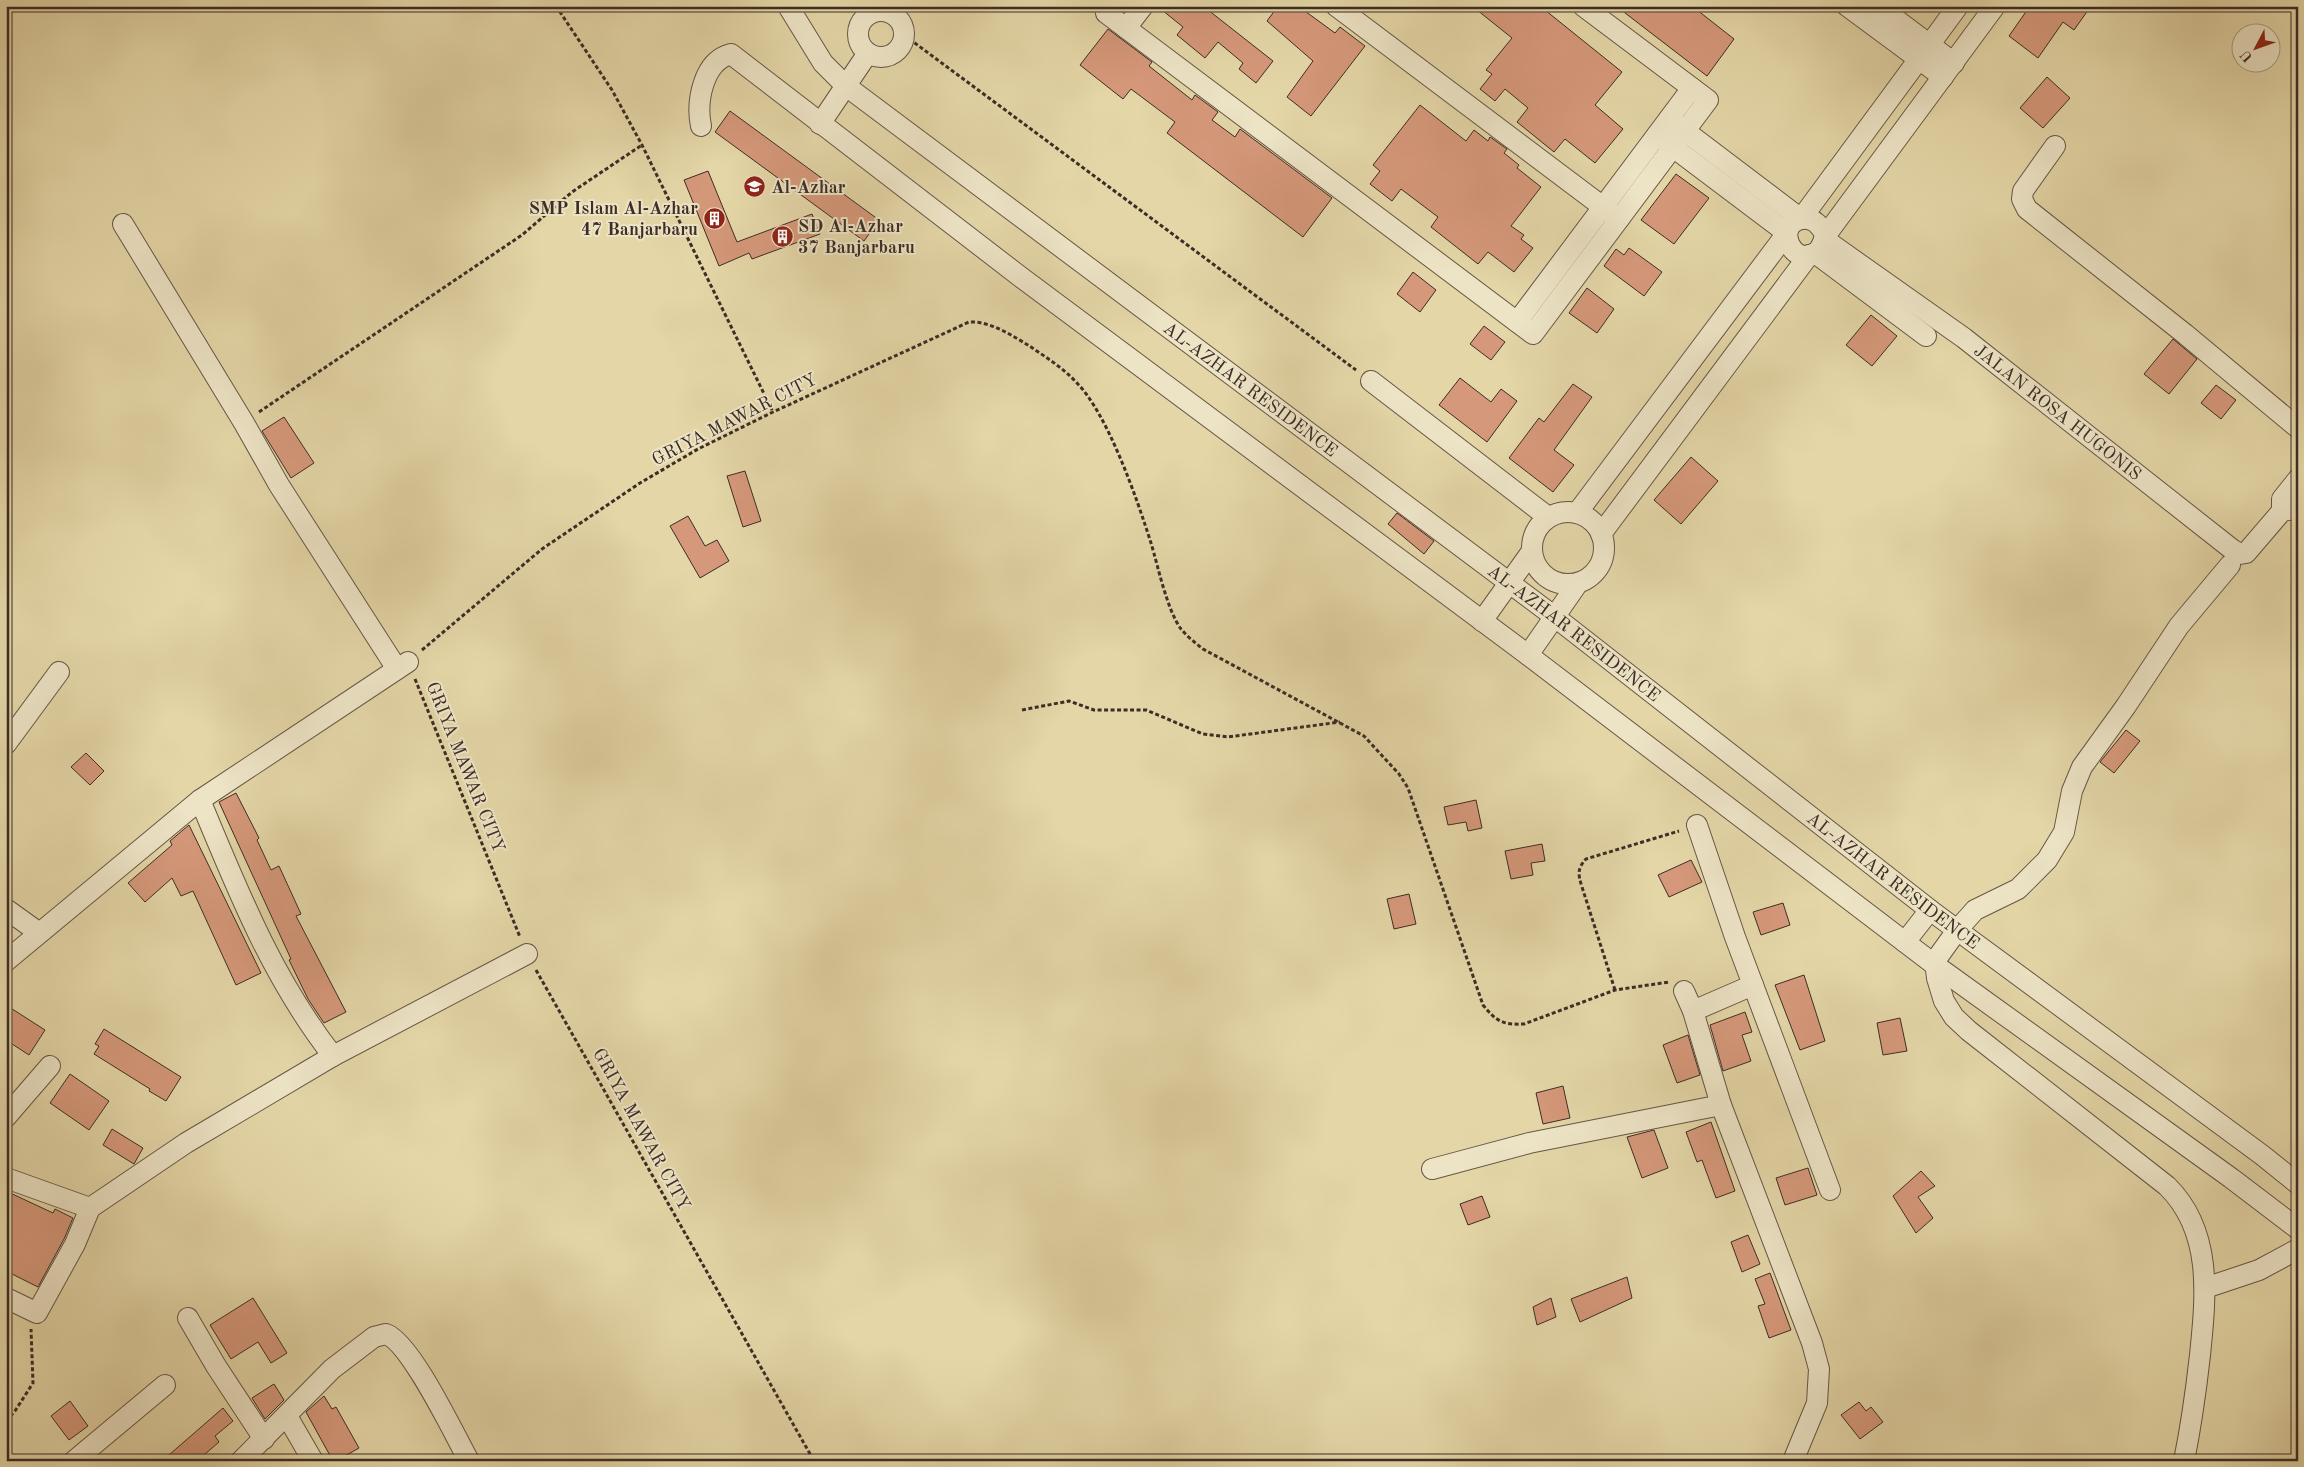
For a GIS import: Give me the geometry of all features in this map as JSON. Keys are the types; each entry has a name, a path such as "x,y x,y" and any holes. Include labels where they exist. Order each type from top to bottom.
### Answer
{"street":[{"name":"AL-AZHAR RESIDENCE","path":"788,6 824,63 846,86 1508,584 1555,617 1930,910 2298,1184"},
{"path":"1111,6 1106,13 1533,334 1611,213 1671,133 1708,100 1583,6"},
{"path":"1126,28 1143,6"},
{"path":"1336,6 1611,213"},
{"path":"1847,6 1924,52 1948,70"},
{"path":"1878,6 1924,52"},
{"path":"1577,513 1958,6"},
{"path":"1600,534 1819,245 1995,6"},
{"path":"900,11 904,35 902,42 894,53 881,57 868,53 859,42 857,34 862,20 874,12 900,11"},
{"path":"820,124 868,53"},
{"path":"700,126 698,104 708,73 720,58 731,54 1022,278 1528,655 1935,966 2231,1178 2298,1230"},
{"path":"1671,133 1794,226"},
{"path":"2055,146 2023,191 2022,200 2028,209 2186,334 2298,428"},
{"path":"1819,245 1803,255 1792,250 1787,239 1794,226 1810,219 1819,224 1819,245 1926,336"},
{"path":"6,961 38,932 200,800 403,665 279,485 244,423 123,224"},
{"name":"JALAN ROSA HUGONIS","path":"1819,245 1964,338 2240,554 2246,552 2290,509 2282,499 2298,479"},
{"path":"1371,381 1548,517"},
{"path":"1612,466 1638,485"},
{"path":"1482,621 1532,551 1536,531 1548,517 1561,512 1584,514 1598,527 1605,547 1603,559 1598,570 1589,578 1578,583 1557,582 1548,577 1540,570 1532,551"},
{"path":"2184,1461 2195,1402 2205,1288 2202,1252 2192,1220 2182,1200 2167,1186 1954,1017 1944,1001 1935,961 1958,929 1980,906 1999,900 2018,889 2047,860 2064,832 2072,791 2082,767 2179,626 2230,565"},
{"path":"1528,655 1578,583"},
{"path":"6,744 59,672"},
{"path":"200,800 239,894 283,985 311,1028 333,1056"},
{"path":"1697,825 1753,985 1830,1190"},
{"path":"6,910 38,932"},
{"path":"1905,942 1930,910"},
{"path":"6,1298 37,1313 75,1244 90,1208 186,1143 333,1056 527,954"},
{"path":"1693,1011 1753,985"},
{"path":"1684,991 1693,1011 1721,1105 1812,1343 1819,1369 1817,1403 1793,1461"},
{"path":"6,1117 50,1066"},
{"path":"1432,1169 1529,1143 1721,1105"},
{"path":"6,1178 90,1208"},
{"path":"2205,1288 2259,1270 2298,1249"},
{"path":"188,1318 216,1366 264,1439"},
{"path":"241,1461 332,1369 374,1337 386,1334 396,1340 413,1360 470,1461"},
{"path":"74,1461 165,1385"},
{"path":"287,1416 314,1461"}],"path":[{"path":"556,6 612,90 642,145 772,412"},
{"path":"904,35 1371,381"},
{"path":"244,423 522,235 572,192 642,145"},
{"name":"GRIYA MAWAR CITY","path":"814,1461 527,954 403,665 542,549 640,483 698,449 772,412 969,322 979,322 1000,330 1024,343 1054,363 1077,382 1092,403 1114,444 1136,500 1168,599 1181,629 1203,649 1341,722"},
{"path":"1022,710 1069,701 1094,710 1146,710 1203,734 1228,737 1341,722 1364,736 1378,750 1408,788 1483,1005 1494,1018 1509,1025 1524,1024 1615,990 1667,982 1677,984 1684,991"},
{"path":"1615,990 1578,874 1579,867 1586,859 1656,840 1697,825"},
{"path":"6,1421 15,1411 33,1383 31,1327 37,1313"}],"building":[{"path":"1157,6 1203,6 1273,61 1256,83 1239,69 1243,63 1218,42 1205,58 1177,35 1183,27"},
{"path":"1278,6 1298,6 1335,33 1340,27 1365,46 1311,116 1287,97 1313,61 1267,21"},
{"path":"1472,6 1540,6 1622,72 1595,105 1623,129 1595,163 1565,139 1554,152 1517,122 1528,108 1505,89 1495,101 1480,89 1492,74 1486,70 1512,38"},
{"path":"1616,6 1692,6 1734,39 1707,76"},
{"path":"2030,6 2091,6 2074,30 2063,22 2038,58 2009,36"},
{"path":"1108,29 1152,62 1149,66 1192,100 1195,95 1218,112 1212,120 1235,137 1240,129 1332,198 1303,237 1167,133 1175,122 1131,89 1123,99 1080,65"},
{"path":"2047,77 2070,98 2043,128 2020,108"},
{"path":"1420,105 1466,141 1474,130 1488,141 1490,137 1507,149 1504,153 1519,165 1517,168 1541,187 1511,226 1524,235 1521,239 1533,248 1514,272 1488,252 1478,264 1431,227 1438,217 1401,189 1392,201 1370,184 1380,171 1373,165"},
{"path":"730,111 879,220 864,241 715,132"},
{"path":"708,171 737,242 812,214 820,234 752,259 749,253 719,266 684,180"},
{"path":"1676,174 1709,198 1674,244 1641,220"},
{"path":"1629,248 1662,272 1644,296 1604,266 1616,249 1624,255"},
{"path":"1413,272 1436,290 1420,312 1397,294"},
{"path":"1587,288 1614,309 1597,333 1569,313"},
{"path":"1871,315 1897,336 1872,366 1846,345"},
{"path":"1484,326 1505,342 1491,360 1470,344"},
{"path":"2173,339 2197,359 2169,394 2144,374"},
{"path":"1460,378 1491,402 1501,389 1517,401 1487,442 1439,405"},
{"path":"1573,384 1592,397 1554,450 1574,465 1553,492 1509,458 1539,418 1544,422"},
{"path":"2216,385 2236,400 2221,419 2201,403"},
{"path":"284,417 314,463 291,478 262,431"},
{"path":"1691,457 1718,481 1681,524 1654,500"},
{"path":"745,471 761,521 743,527 727,476"},
{"path":"1397,513 1434,541 1424,554 1388,524"},
{"path":"688,516 705,546 717,540 729,561 700,578 670,526"},
{"path":"2126,730 2140,741 2114,773 2100,762"},
{"path":"86,753 104,771 90,785 71,767"},
{"path":"236,793 259,838 257,840 271,870 279,866 301,914 296,916 346,1012 324,1023 308,999 289,960 291,959 219,802"},
{"path":"1476,800 1482,828 1468,831 1466,822 1448,825 1444,807"},
{"path":"189,825 261,973 236,985 193,891 181,896 172,878 145,902 128,883 172,845 170,841"},
{"path":"1542,844 1545,861 1531,863 1533,875 1511,879 1505,851"},
{"path":"1691,860 1702,882 1669,897 1658,875"},
{"path":"1409,894 1416,924 1394,929 1387,899"},
{"path":"1783,903 1790,925 1761,935 1753,912"},
{"path":"1804,975 1825,1041 1800,1050 1775,985"},
{"path":"6,1005 45,1030 29,1055 6,1040"},
{"path":"1745,1012 1752,1032 1742,1035 1751,1061 1723,1071 1710,1025"},
{"path":"1900,1018 1907,1051 1883,1055 1877,1023"},
{"path":"104,1029 181,1077 166,1101 94,1054 99,1046 95,1044"},
{"path":"1688,1035 1700,1075 1677,1083 1663,1045"},
{"path":"70,1074 109,1101 89,1130 50,1103"},
{"path":"1563,1086 1570,1118 1543,1124 1536,1093"},
{"path":"1711,1122 1735,1191 1716,1198 1702,1160 1697,1162 1686,1132"},
{"path":"112,1129 143,1148 134,1164 103,1145"},
{"path":"1654,1130 1668,1168 1642,1178 1627,1137"},
{"path":"1808,1168 1817,1195 1785,1205 1776,1178"},
{"path":"1921,1171 1935,1186 1918,1197 1933,1218 1916,1233 1893,1196"},
{"path":"6,1191 53,1213 55,1209 73,1218 38,1287 6,1271"},
{"path":"1482,1196 1490,1217 1468,1225 1460,1204"},
{"path":"1748,1235 1760,1264 1742,1272 1731,1242"},
{"path":"1770,1273 1791,1330 1769,1338 1758,1306 1765,1304 1755,1279"},
{"path":"1627,1277 1632,1298 1580,1322 1571,1299"},
{"path":"253,1298 287,1353 271,1363 258,1342 231,1359 210,1325"},
{"path":"1551,1298 1556,1317 1537,1325 1533,1307"},
{"path":"274,1384 284,1400 265,1419 252,1398"},
{"path":"324,1396 332,1409 336,1407 359,1448 336,1461 333,1461 306,1412"},
{"path":"70,1401 88,1426 69,1440 51,1416"},
{"path":"1859,1402 1866,1411 1871,1407 1883,1422 1860,1439 1841,1415"},
{"path":"223,1408 233,1421 215,1436 219,1442 197,1461 162,1461"}],"place":[{"name":"Al-Azhar","path":"755,187"},
{"name":"SMP Islam Al-Azhar 47 Banjarbaru","path":"714,218"},
{"name":"SD Al-Azhar 37 Banjarbaru","path":"782,236"}]}
